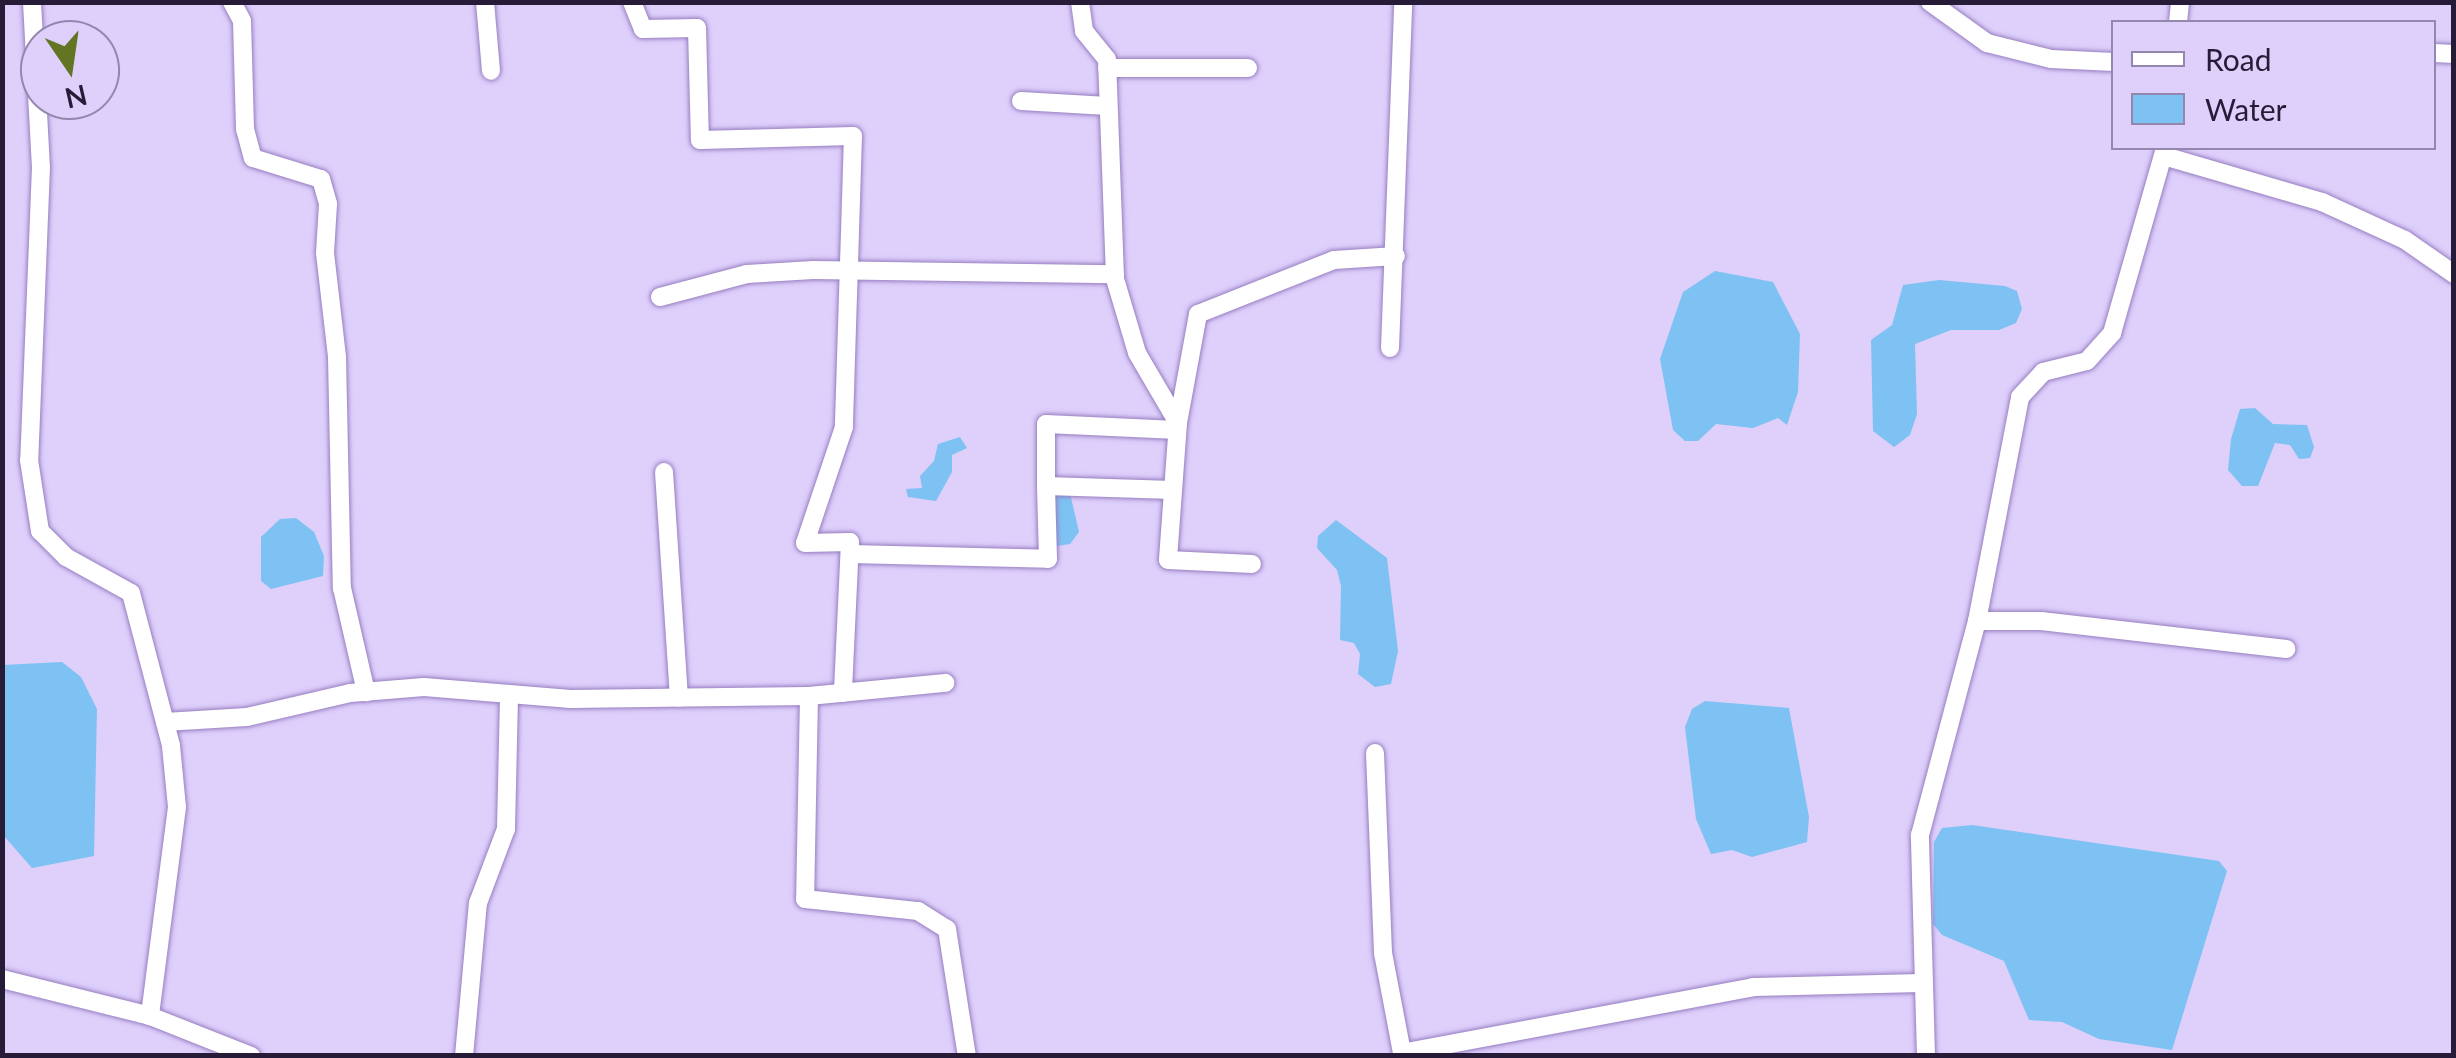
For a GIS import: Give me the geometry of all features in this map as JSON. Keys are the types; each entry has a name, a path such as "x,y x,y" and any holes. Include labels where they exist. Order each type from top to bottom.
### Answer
{"street":[{"path":"32,2 42,168 29,460 40,531 66,557 132,593 166,722 177,807 150,1016"},
{"path":"232,2 242,21 245,129 253,158 321,179 328,204 325,253 338,357 342,588 366,692"},
{"path":"485,2 491,71"},
{"path":"632,2 643,30 697,28 700,140 853,136 844,427 805,543 850,542 843,693"},
{"path":"1080,2 1084,32 1107,59 1114,274 1136,353 1177,427"},
{"path":"1390,348 1403,2"},
{"path":"1930,2 1987,43 2051,59 2111,62"},
{"path":"1107,68 1248,68"},
{"path":"1021,102 1108,106"},
{"path":"1926,1056 1920,835 1976,621 2020,398 2043,372 2087,361 2112,333 2165,152 2322,202 2405,240 2454,274"},
{"path":"1252,564 1168,560 1177,427 1198,314 1334,260 1396,256"},
{"path":"660,297 747,274 1114,274"},
{"path":"850,554 1048,559 1046,424 1177,427"},
{"path":"664,472 679,698"},
{"path":"1046,486 1173,490"},
{"path":"1976,621 2041,621 2286,648"},
{"path":"166,722 247,718 366,692 424,687 509,694 679,698 809,696 945,683"},
{"path":"464,1056 478,902 506,829 509,694"},
{"path":"809,696 806,899 918,910 947,929 967,1056"},
{"path":"1375,753 1383,953 1402,1053 1753,987 1922,983"},
{"path":"2,979 150,1016 251,1056"}],"water":[{"path":"1715,271 1773,282 1800,334 1798,392 1787,425 1778,418 1753,428 1716,424 1698,441 1685,441 1673,430 1660,359 1683,292"},
{"path":"1939,280 2005,286 2017,291 2022,309 2016,323 1999,330 1951,330 1915,344 1917,414 1910,435 1894,447 1873,431 1871,340 1892,325 1903,285"},
{"path":"2255,408 2273,424 2307,425 2314,447 2310,458 2299,459 2290,445 2275,443 2258,486 2242,486 2228,470 2231,439 2240,409"},
{"path":"960,437 967,448 952,455 952,472 936,501 908,497 906,489 922,488 920,476 934,461 938,444"},
{"path":"1069,489 1079,532 1070,544 1057,546 1052,495"},
{"path":"296,518 314,532 324,556 323,576 271,589 261,581 261,537 280,519"},
{"path":"1336,520 1387,558 1398,651 1391,684 1375,687 1358,674 1360,654 1354,643 1340,640 1341,586 1337,570 1317,548 1318,536"},
{"path":"62,662 81,677 97,709 94,856 32,868 3,835 3,665"},
{"path":"1705,701 1789,708 1809,817 1807,842 1752,857 1732,850 1711,854 1696,819 1685,727 1692,709"},
{"path":"1972,825 2219,861 2227,871 2172,1050 2099,1039 2062,1022 2029,1020 2004,961 1942,935 1933,924 1934,842 1942,828"}]}
